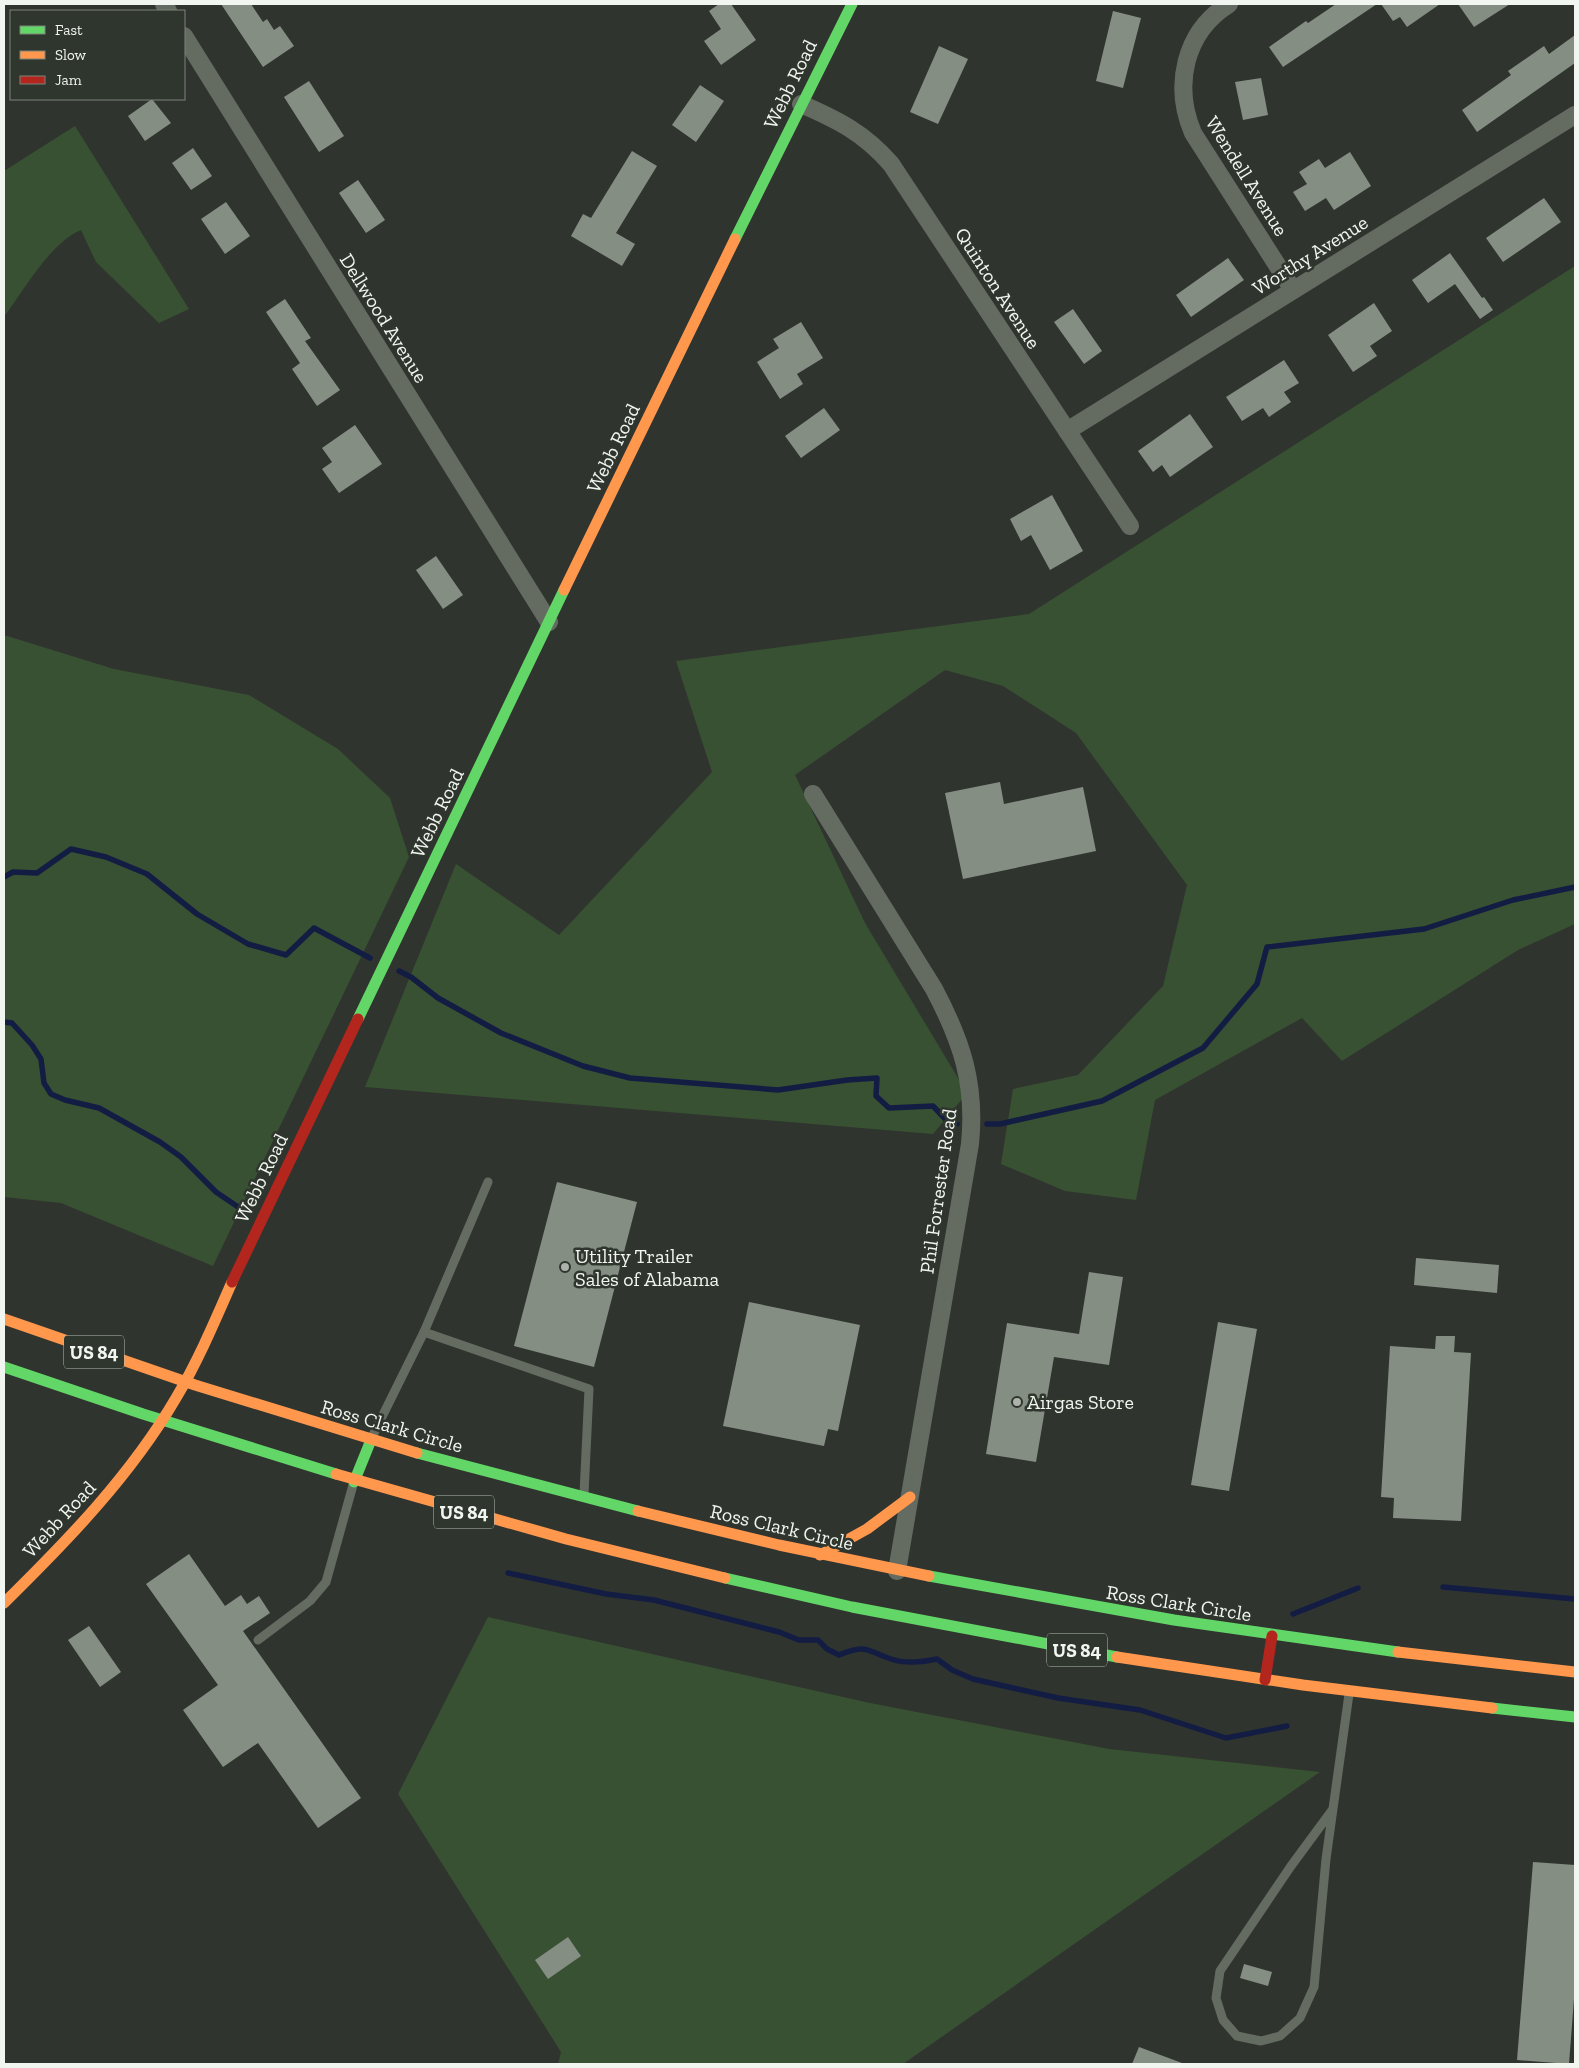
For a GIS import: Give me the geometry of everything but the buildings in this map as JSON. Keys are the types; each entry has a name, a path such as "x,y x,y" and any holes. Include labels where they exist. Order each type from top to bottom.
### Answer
{"main road":[{"name":"Webb Road","path":"4,1603 94,1511 126,1471 184,1383 549,622 801,104 852,4"},
{"name":"Ross Clark Circle","path":"4,1319 184,1383 371,1440 584,1500 820,1554 896,1576 1136,1616 1377,1651 1575,1672"},
{"name":"US 84","path":"4,1367 160,1422 354,1482 640,1558 1054,1646 1265,1680 1575,1717"},
{"path":"354,1482 371,1440"},
{"path":"820,1554 850,1541 878,1524 910,1497"},
{"path":"1265,1680 1272,1636"}],"street":[{"name":"Wendell Avenue","path":"1229,4 1204,26 1189,51 1182,78 1184,106 1193,133 1293,290"},
{"name":"Dellwood Avenue","path":"185,38 549,622"},
{"name":"Quinton Avenue","path":"801,104 851,127 866,138 891,164 1130,526"},
{"name":"Worthy Avenue","path":"1067,431 1575,115"},
{"name":"Phil Forrester Road","path":"813,794 934,989 964,1053 972,1090 973,1117 970,1144 896,1576"}],"lane":[{"path":"371,1440 424,1332 488,1182"},
{"path":"424,1332 589,1389 584,1500"},
{"path":"258,1640 310,1601 326,1582 354,1482"},
{"path":"1333,1809 1291,1866 1220,1971 1216,1998 1222,2020 1237,2036 1261,2041 1280,2036 1300,2018 1314,1987 1333,1809 1349,1691"}],"green space":[{"path":"75,126 189,309 159,323 96,262 81,230 70,236 48,256 4,317 4,171"},
{"path":"1575,266 1575,924 1518,950 1342,1061 1302,1018 1155,1100 1136,1200 1065,1191 1001,1164 1013,1089 1078,1075 1163,986 1187,885 1076,733 1003,686 945,670 795,775 865,923 967,1093 933,1134 365,1087 456,864 559,935 712,772 676,661 1029,614"},
{"path":"4,635 114,669 249,695 338,749 390,798 409,857 213,1266 61,1203 4,1197"},
{"path":"488,1617 870,1703 1109,1749 1320,1772 903,2064 558,2064 561,2052 398,1794"}],"waterway":[{"path":"4,877 13,872 37,873 71,849 106,857 147,874 197,914 248,944 286,955 314,928 370,958"},
{"path":"987,1124 1000,1124 1102,1101 1203,1048 1257,984 1267,947 1424,929 1513,900 1575,887"},
{"path":"399,971 411,977 438,998 501,1033 583,1066 630,1078 778,1090 847,1080 877,1078 876,1096 889,1108 933,1106 950,1124 957,1124"},
{"path":"4,1022 12,1023 32,1045 41,1059 44,1083 51,1094 65,1100 99,1108 160,1142 181,1157 216,1192 247,1213"},
{"path":"508,1573 606,1594 654,1600 779,1632 799,1640 818,1640 827,1649 839,1655 856,1649 862,1649 902,1662 937,1659 952,1670 973,1679 1058,1698 1140,1710 1226,1738 1287,1726"},
{"path":"1443,1587 1575,1599"},
{"path":"1293,1614 1358,1588"}],"traffic: fast":[{"path":"735,239 852,4"},
{"path":"358,1019 564,590"},
{"path":"4,1367 143,1414 336,1474"},
{"path":"354,1482 371,1440"},
{"path":"417,1453 638,1511"},
{"path":"929,1576 1174,1620 1398,1652"},
{"path":"725,1578 852,1607 1117,1657"},
{"path":"1492,1708 1575,1717"}],"traffic: slow":[{"path":"564,590 735,239"},
{"path":"4,1603 75,1531 139,1454 184,1384 206,1341 232,1282"},
{"path":"4,1319 195,1385 417,1453"},
{"path":"336,1474 566,1539 725,1578"},
{"path":"820,1555 867,1529 910,1497"},
{"path":"638,1511 779,1545 929,1576"},
{"path":"1398,1652 1575,1672"},
{"path":"1117,1657 1303,1685 1492,1708"}],"traffic: jam":[{"path":"232,1282 358,1019"},
{"path":"1265,1680 1272,1636"}],"place":[{"name":"Utility Trailer Sales of Alabama","path":"565,1267"},
{"name":"Airgas Store","path":"1017,1402"}]}
